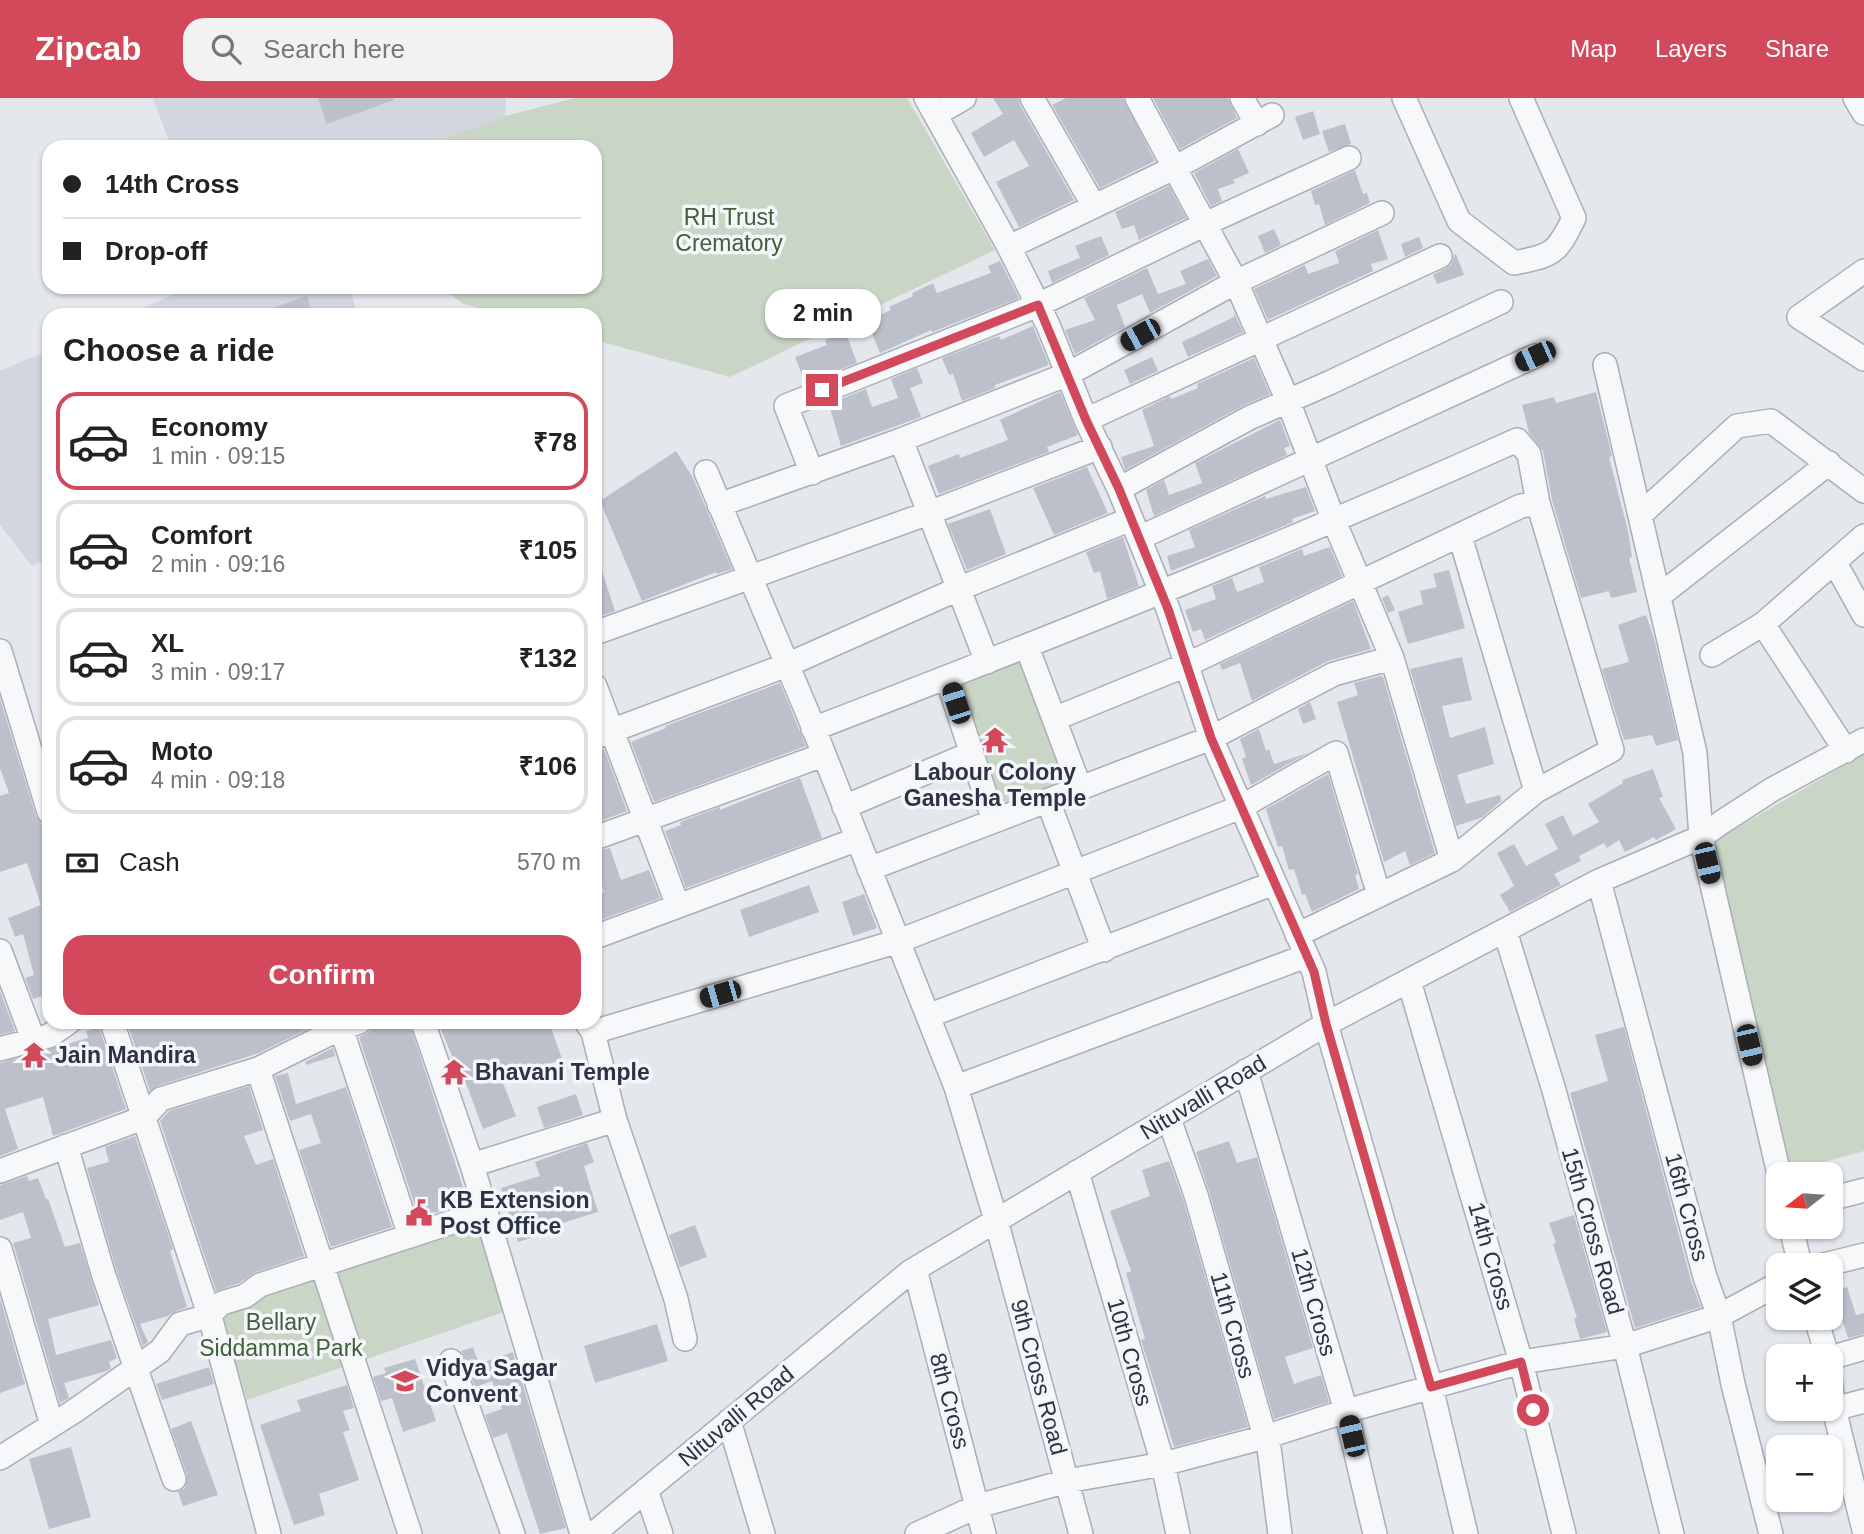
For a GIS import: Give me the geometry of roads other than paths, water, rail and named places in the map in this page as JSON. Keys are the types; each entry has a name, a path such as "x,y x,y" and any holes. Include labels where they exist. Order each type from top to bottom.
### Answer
{"street":[{"path":"964,98 931,106 1038,305 1135,528 1211,738 1314,972 1326,1024 1431,1387 1466,1534"},
{"path":"1032,98 1094,206"},
{"path":"1137,98 1236,282 1288,401 1334,521 1392,658 1452,860"},
{"path":"1009,247 1176,167 1264,119 1242,98"},
{"path":"1404,98 1459,221 1514,263 1544,257 1561,245 1574,218 1521,98"},
{"path":"1855,98 1864,113"},
{"path":"812,473 786,406 1038,305 1349,158"},
{"path":"719,505 901,440 1068,374 1236,282 1382,212"},
{"path":"1086,420 1440,256"},
{"path":"1864,271 1799,317 1864,359"},
{"path":"1119,489 1249,418 1501,302"},
{"path":"678,906 646,820 603,734 787,666 958,589 1135,528 1310,459 1535,356"},
{"path":"1605,365 1695,752 1701,838 1776,1162"},
{"path":"1640,515 1737,426 1771,421 1864,491"},
{"path":"901,440 987,662"},
{"path":"813,729 1027,647 1334,521 1517,440 1530,454 1538,503 1612,750 1536,791 1452,860 1379,895 1302,946 956,1087"},
{"path":"602,631 929,513 1100,447"},
{"path":"1658,596 1829,463"},
{"name":"9th Cross Road","path":"706,472 752,578 956,1087 996,1220 1081,1534"},
{"path":"1054,719 1186,665 1521,506 1538,503"},
{"path":"1460,536 1536,791"},
{"path":"1712,655 1763,624 1864,536"},
{"path":"1835,563 1864,615"},
{"path":"1763,624 1855,746"},
{"path":"1027,647 1080,788"},
{"path":"0,651 42,784"},
{"path":"869,869 1211,738 1334,674 1392,658"},
{"path":"947,678 994,821"},
{"name":"Nituvalli Road","path":"593,1534 915,1269 1326,1024 1599,881 1701,838 1722,821 1773,789 1855,746"},
{"path":"844,807 972,753"},
{"path":"602,1023 899,941 1241,807 1336,753 1379,895"},
{"path":"602,836 823,755"},
{"path":"1048,801 1104,950"},
{"path":"602,934 858,839"},
{"name":"16th Cross","path":"1599,881 1705,1277 1719,1316 1733,1384 1772,1534"},
{"path":"928,1016 1274,883"},
{"name":"15th Cross Road","path":"1505,931 1553,1087 1625,1346 1672,1534"},
{"path":"0,951 33,1039"},
{"name":"14th Cross","path":"1409,981 1521,1362 1564,1534"},
{"path":"0,1049 49,1036 59,1029"},
{"path":"114,1029 208,1316 269,1534"},
{"path":"0,1171 143,1118 161,1100 258,1069 342,1029"},
{"path":"351,1029 410,1236"},
{"path":"425,1029 472,1165 582,1534"},
{"path":"590,1029 615,1120 676,1299 685,1339"},
{"path":"258,1069 411,1534"},
{"name":"12th Cross","path":"1246,1071 1346,1411 1375,1534"},
{"name":"11th Cross","path":"1169,1119 1196,1195 1268,1440 1280,1534"},
{"path":"472,1165 615,1120"},
{"path":"66,1146 103,1273 174,1479"},
{"name":"10th Cross","path":"1077,1172 1163,1464 1178,1534"},
{"path":"1843,1196 1864,1190"},
{"path":"0,1458 160,1351 180,1324 208,1316 222,1303 244,1296 260,1285 486,1211"},
{"path":"0,1249 52,1425"},
{"path":"1843,1260 1864,1255"},
{"name":"8th Cross","path":"915,1269 984,1534"},
{"path":"917,1534 978,1506 1067,1481 1163,1464 1521,1362 1625,1346 1719,1316 1766,1291"},
{"path":"1843,1353 1864,1348"},
{"path":"452,1361 513,1534"},
{"path":"1843,1407 1864,1401"},
{"path":"729,1421 763,1534"},
{"path":"1838,1421 1859,1492 1864,1530"},
{"path":"646,1490 661,1534"}],"place":[{"name":"Labour Colony Ganesha Temple","path":"995,740"},
{"name":"Jain Mandira","path":"34,1055"},
{"name":"Bhavani Temple","path":"454,1072"},
{"name":"KB Extension Post Office","path":"419,1213"},
{"name":"Vidya Sagar Convent","path":"405,1381"}],"park label":[{"name":"RH Trust Crematory","path":"729,230"},
{"name":"Bellary Siddamma Park","path":"281,1335"}]}
